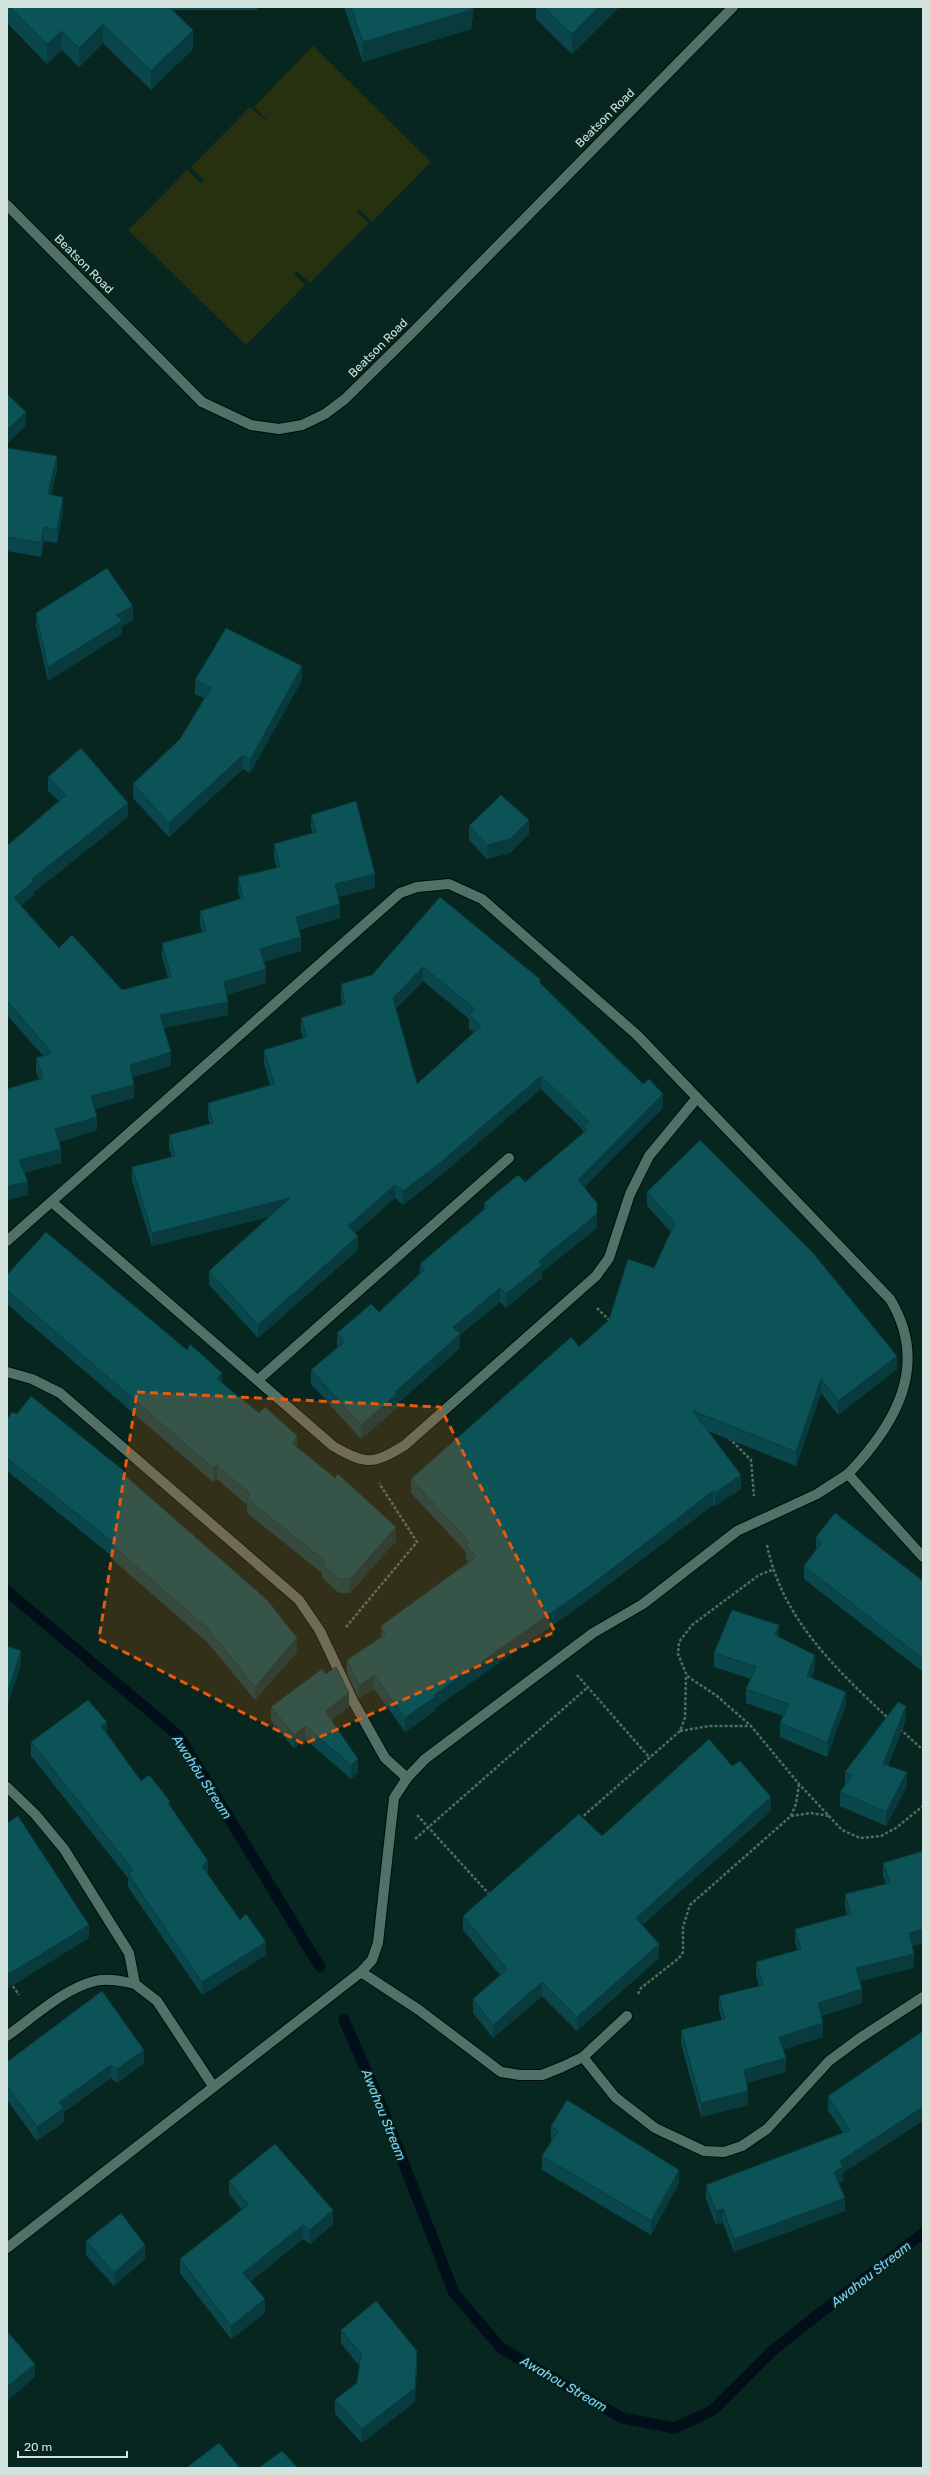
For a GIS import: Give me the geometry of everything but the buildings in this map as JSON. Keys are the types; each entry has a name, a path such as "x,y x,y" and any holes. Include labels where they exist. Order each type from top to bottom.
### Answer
{"street":[{"name":"Beatson Road","path":"7,205 202,402 251,425 279,429 302,425 325,414 345,399 733,7"},
{"path":"7,1242 53,1203 400,893 434,884 449,884 482,899 637,1035 696,1099 890,1299 903,1317 910,1339 910,1359 901,1403 888,1428 848,1474 817,1494 737,1531 643,1604 593,1633 452,1737 407,1778 394,1798 387,1849 378,1943 372,1960 361,1972 7,2248"},
{"path":"53,1203 333,1446 351,1457 370,1461 383,1459 405,1445 596,1276 609,1258 630,1194 650,1156 696,1099"},
{"path":"258,1380 509,1158"},
{"path":"7,1372 32,1378 60,1393 299,1600 311,1616 326,1643 353,1701 385,1758 407,1778"},
{"path":"848,1474 923,1557"},
{"path":"7,1787 35,1814 64,1849 129,1954 135,1984"},
{"path":"361,1972 419,2010 501,2072 520,2075 542,2075 583,2057 627,2016"},
{"path":"7,2036 73,1989 96,1981 116,1980 135,1984 157,2001 214,2086"},
{"path":"583,2057 615,2097 655,2128 704,2151 724,2152 742,2146 767,2129 829,2061 860,2038 923,1997"}],"path":[{"path":"326,1643 337,1639 417,1542 373,1474 370,1461"},
{"path":"574,1824 680,1731 685,1718 686,1676 678,1654 680,1642 692,1625 759,1575 772,1570"},
{"path":"563,1656 587,1688 650,1758"},
{"path":"686,1676 716,1696 751,1726 799,1784 842,1830 860,1838 881,1836 896,1828 923,1806"},
{"path":"387,1849 408,1846 587,1688"},
{"path":"680,1731 710,1726 751,1726"},
{"path":"627,2016 641,1988 679,1958 683,1952 683,1927 690,1905 791,1816 796,1804 799,1784"},
{"path":"394,1798 416,1813 492,1896 497,1891"},
{"path":"791,1816 811,1813 830,1816"}],"highlighted area":[{"path":"137,1392 440,1407 555,1632 304,1744 99,1639"}],"green space":[{"path":"313,46 431,162 372,222 359,209 357,212 369,223 310,283 297,271 294,274 305,285 246,345 128,230 187,170 201,183 204,180 191,167 250,107 265,120 266,119 254,107"}],"waterway":[{"name":"Awahōu Stream","path":"7,1591 179,1736 320,1967"},
{"name":"Awahou Stream","path":"344,2020 378,2097 454,2293 501,2348 622,2418 675,2428 713,2410 773,2350 923,2233"}]}
